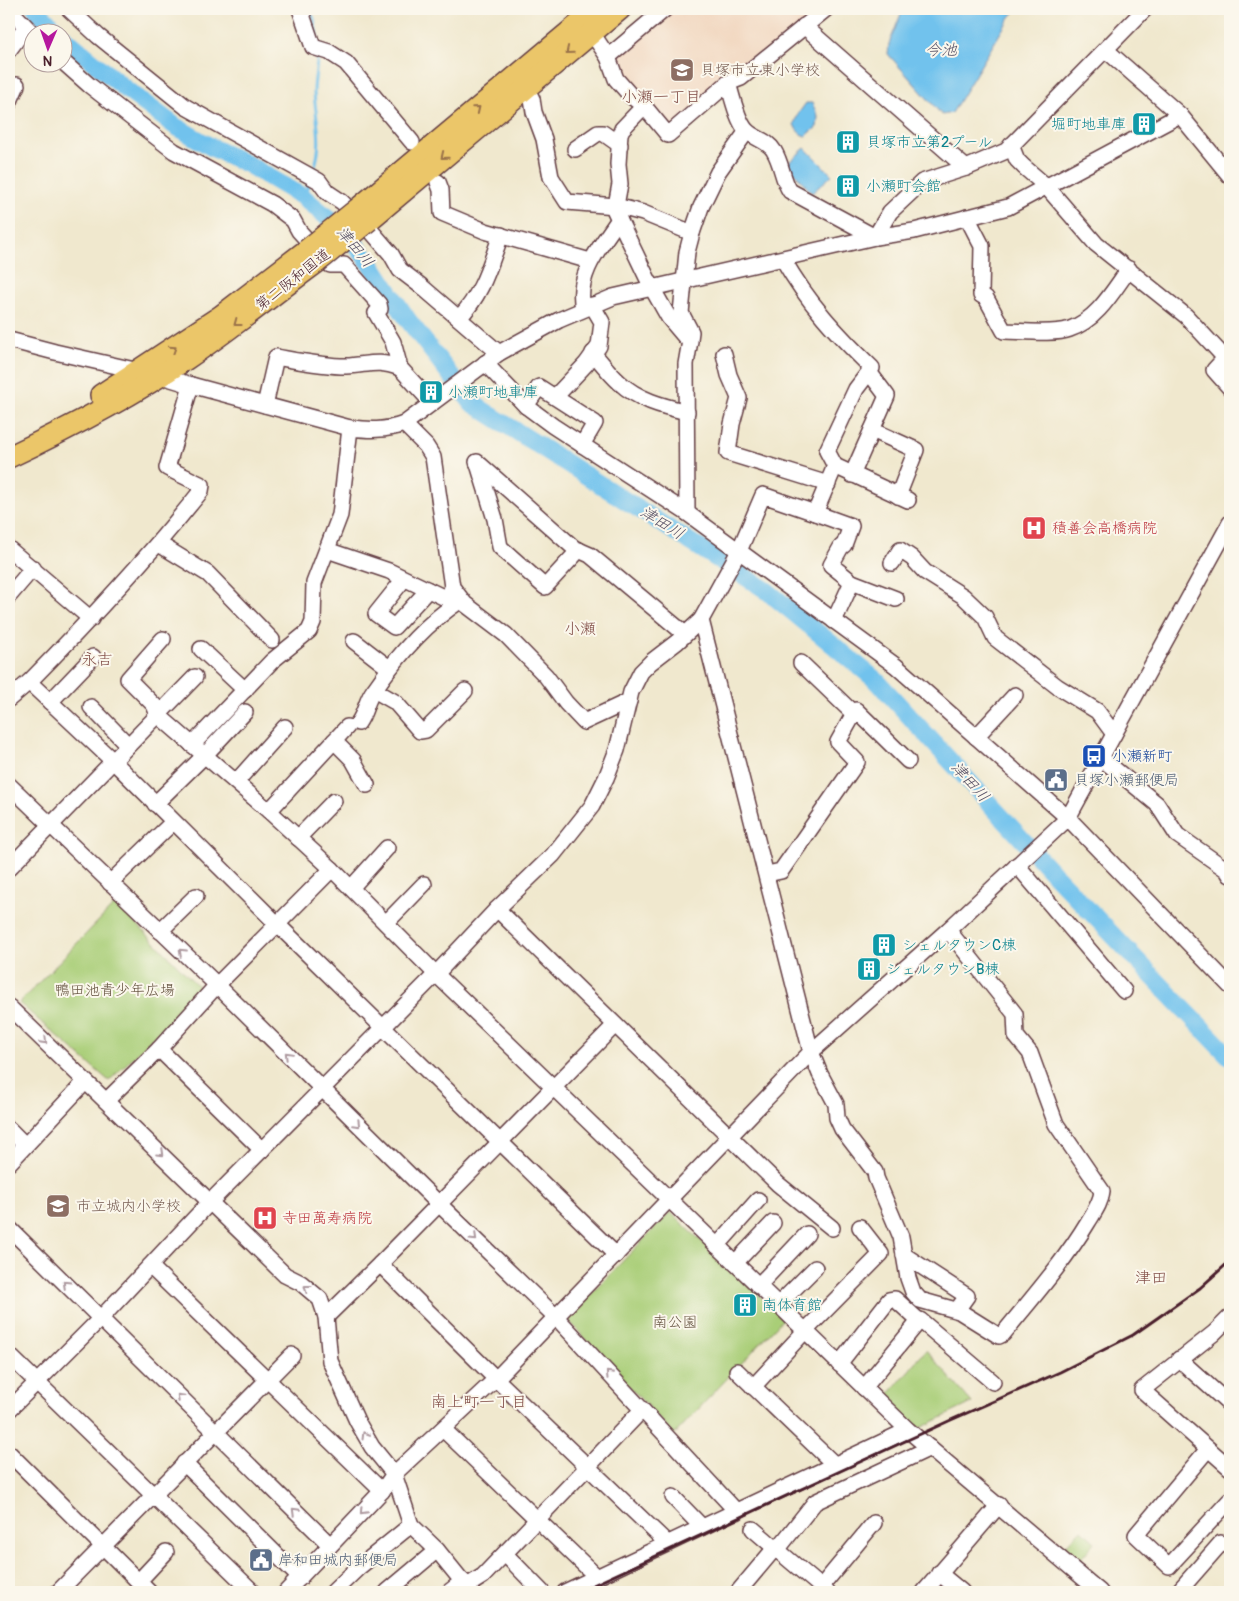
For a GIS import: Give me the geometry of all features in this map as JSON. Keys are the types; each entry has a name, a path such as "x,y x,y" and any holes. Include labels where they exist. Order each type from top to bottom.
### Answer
{"highway":[{"name":"第二阪和国道","path":"9,457 85,420 161,376 225,332 312,256 526,87 620,9"},
{"name":"第二阪和国道","path":"364,214 594,10"},
{"name":"第二阪和国道","path":"9,441 93,400 312,256"}],"street":[{"path":"9,9 22,23"},
{"path":"69,9 98,36 186,107 319,181 327,192 342,202 372,232 391,254 400,270 459,318 498,353"},
{"path":"300,9 313,47 338,57 346,63 412,142"},
{"path":"608,57 665,9"},
{"path":"594,10 592,32 608,57 616,79 631,96 644,106 668,135 728,83 741,78 826,9"},
{"path":"875,237 890,212 922,182 966,168 1006,151 1145,9"},
{"path":"804,26 966,168"},
{"path":"9,50 22,37"},
{"path":"1106,50 1180,114 1230,176"},
{"path":"72,70 174,151 272,204 292,220 299,231 330,265 344,264 380,304 380,309 376,313 393,342 400,368"},
{"path":"728,83 741,123 747,132 768,144 774,150 785,183 790,191 875,237"},
{"path":"9,103 17,86"},
{"path":"526,87 532,99 534,112 544,139 550,177 567,202 618,212 643,213 692,233"},
{"path":"555,397 586,364 599,346 602,322 581,299 583,281 590,261 618,212 620,184 618,164 622,129 644,106"},
{"path":"9,340 140,370 350,428 391,429 404,424 498,353 588,307 612,297 875,237 914,230 1008,207 1180,114"},
{"path":"687,513 686,364 691,332 681,313 687,252 701,207 718,172 747,132"},
{"path":"575,149 598,133 603,133 620,145"},
{"path":"1011,145 1017,160 1046,186 1096,244 1186,316 1225,358 1214,370 1230,388"},
{"path":"438,182 441,190 442,213 484,231 590,261"},
{"path":"618,212 652,288 669,318 690,341"},
{"path":"967,217 982,246 981,295 986,298 1004,331 1070,330 1088,320 1107,300 1129,269"},
{"path":"459,318 474,301 481,289 501,236"},
{"path":"783,259 799,288 835,333 872,368 856,389 827,450 835,466 903,498 916,450 872,430"},
{"path":"593,353 630,392 662,406 687,412"},
{"path":"724,354 729,375 739,398 732,424 728,453 828,484"},
{"path":"265,405 276,358 347,366 378,362 387,363 400,368 432,403"},
{"path":"485,364 526,406 687,513 896,666 1068,818 1230,986"},
{"path":"852,475 887,396 869,372"},
{"path":"9,699 29,682 91,619 159,544 201,491 202,485 167,468 191,385"},
{"path":"526,406 539,387 595,423 582,445"},
{"path":"404,424 426,446 432,457 452,587 464,604 506,635 546,676 566,703 584,722 629,701"},
{"path":"192,745 272,661 308,631 313,622 314,583 340,515 350,428"},
{"path":"579,550 545,588 500,547 495,519 477,462 574,548 579,550 590,555 686,634"},
{"path":"816,513 835,466"},
{"path":"9,1410 101,1318 210,1202 436,974 497,909 553,855 592,806 606,778 617,750 629,701 641,672 702,620 739,551 763,496 851,526 844,545 831,565 852,582 896,599"},
{"path":"286,1592 382,1491 394,1474 496,1379 811,1052 948,930 1068,818 1230,523"},
{"path":"159,544 208,574 272,640"},
{"path":"9,549 91,619"},
{"path":"327,550 389,572 443,597 458,595"},
{"path":"892,563 900,550 912,558 925,572 963,596 985,617 995,638 1058,687 1097,711 1114,734"},
{"path":"9,596 33,568"},
{"path":"404,579 376,614 394,627 428,590"},
{"path":"834,620 852,582"},
{"path":"269,811 334,742 365,715 368,697 389,668 416,636 458,595"},
{"path":"702,620 811,1052 836,1104 837,1118 842,1129 875,1172 901,1237 908,1278 913,1292 920,1300 957,1310 999,1336 1003,1334 1055,1270 1075,1242 1102,1200 1102,1191 1056,1124 1030,1053 1016,1036 1014,1014 948,930"},
{"path":"163,639 128,679 154,705 158,715 269,811 332,869 436,974 908,1430 1100,1592"},
{"path":"354,641 389,668"},
{"path":"201,649 246,690"},
{"path":"50,702 93,656"},
{"path":"801,663 857,709 908,761"},
{"path":"9,868 195,677"},
{"path":"29,682 113,761 616,1255"},
{"path":"374,690 394,702 420,731 426,730 466,691"},
{"path":"976,737 1015,695"},
{"path":"91,707 128,745"},
{"path":"766,874 781,871 857,762 838,742 857,709"},
{"path":"155,804 245,712"},
{"path":"236,782 285,727"},
{"path":"334,742 353,760 367,785"},
{"path":"1101,758 1157,804 1178,835 1227,870 1230,875"},
{"path":"11,792 51,826 217,985 556,1317 737,1512"},
{"path":"298,838 334,801"},
{"path":"110,883 174,822"},
{"path":"351,888 387,848"},
{"path":"1017,865 1124,991"},
{"path":"106,1101 159,1049 217,985 332,869"},
{"path":"386,924 424,884"},
{"path":"160,931 196,896"},
{"path":"497,909 778,1184 832,1228"},
{"path":"12,1015 106,1101 285,1275 301,1283 320,1299 326,1317 330,1361 356,1421 372,1446 394,1474 411,1525 437,1550 467,1586"},
{"path":"326,1317 615,1025"},
{"path":"159,1049 262,1150"},
{"path":"9,1163 85,1082"},
{"path":"9,1129 25,1145"},
{"path":"717,1246 758,1200"},
{"path":"735,1263 773,1223"},
{"path":"753,1386 881,1254 860,1227"},
{"path":"9,1228 330,1546"},
{"path":"758,1286 807,1234"},
{"path":"904,1255 967,1296 957,1310"},
{"path":"380,1264 496,1379 667,1543"},
{"path":"150,1266 382,1491"},
{"path":"778,1305 815,1268"},
{"path":"839,1364 890,1300 895,1299 918,1322 920,1320 992,1382"},
{"path":"1228,1463 1208,1449 1142,1390 1214,1333 1230,1317"},
{"path":"864,1388 918,1322"},
{"path":"9,1355 253,1592"},
{"path":"58,1592 104,1548 292,1355"},
{"path":"1179,1359 1227,1395"},
{"path":"737,1371 835,1465"},
{"path":"449,1592 467,1586 484,1576 642,1410"},
{"path":"443,1429 596,1576"},
{"path":"565,1592 908,1430"},
{"path":"738,1592 815,1502 930,1448"},
{"path":"1208,1449 1136,1535 1169,1566 1230,1500"},
{"path":"9,1453 144,1587 166,1552"},
{"path":"184,1464 300,1578"},
{"path":"673,1498 702,1527"},
{"path":"924,1592 999,1505"},
{"path":"753,1529 824,1589 874,1523"},
{"path":"333,1592 358,1568 411,1525"},
{"path":"1178,1592 1221,1543 1230,1546"},
{"path":"387,1592 437,1550"},
{"path":"505,1554 542,1592"},
{"path":"939,1573 962,1592"}],"shaded area":[{"name":"貝塚市立東小学校","path":"672,9 821,9 672,127 664,127 617,78 615,56"}],"green space":[{"name":"鴨田池青少年広場","path":"116,903 202,990 109,1081 19,1003"},
{"name":"南公園","path":"670,1212 784,1318 674,1435 567,1319"},
{"path":"926,1350 972,1403 916,1430 884,1400"},
{"path":"1081,1529 1095,1542 1077,1563 1062,1549"}],"water":[{"name":"今池","path":"903,9 1018,9 1010,17 952,113 942,115 888,54 889,44"},
{"path":"806,103 812,103 818,117 817,127 806,136 798,132 794,124"},
{"path":"805,148 832,175 812,193 787,164"}],"waterway":[{"name":"津田川","path":"36,9 48,22"},
{"path":"309,9 314,19 317,37"},
{"name":"津田川","path":"72,44 128,91 175,126 213,148 247,164 303,197 347,234 373,267 408,320 472,403 766,590 877,681 1054,874 1230,1057"},
{"path":"313,171 319,142 314,93 318,53"},
{"path":"303,197 309,183"}],"railway":[{"path":"578,1592 951,1420 1060,1372 1133,1335 1200,1288 1230,1261"}],"place":[{"name":"貝塚市立東小学校","path":"682,70"},
{"name":"堀町地車庫","path":"1144,124"},
{"name":"貝塚市立第2プール","path":"848,142"},
{"name":"小瀬町会館","path":"848,186"},
{"name":"小瀬町地車庫","path":"431,392"},
{"name":"積善会高橋病院","path":"1034,528"},
{"name":"小瀬新町","path":"1094,756"},
{"name":"貝塚小瀬郵便局","path":"1056,780"},
{"name":"シェルタウンC棟","path":"884,945"},
{"name":"シェルタウンB棟","path":"869,969"},
{"name":"市立城内小学校","path":"58,1206"},
{"name":"寺田萬寿病院","path":"265,1218"},
{"name":"南体育館","path":"745,1305"},
{"name":"岸和田城内郵便局","path":"261,1560"}],"district":[{"name":"小瀬一丁目","path":"661,97"},
{"name":"小瀬","path":"580,629"},
{"name":"永吉","path":"97,660"},
{"name":"津田","path":"1151,1278"},
{"name":"南上町一丁目","path":"479,1402"}]}
